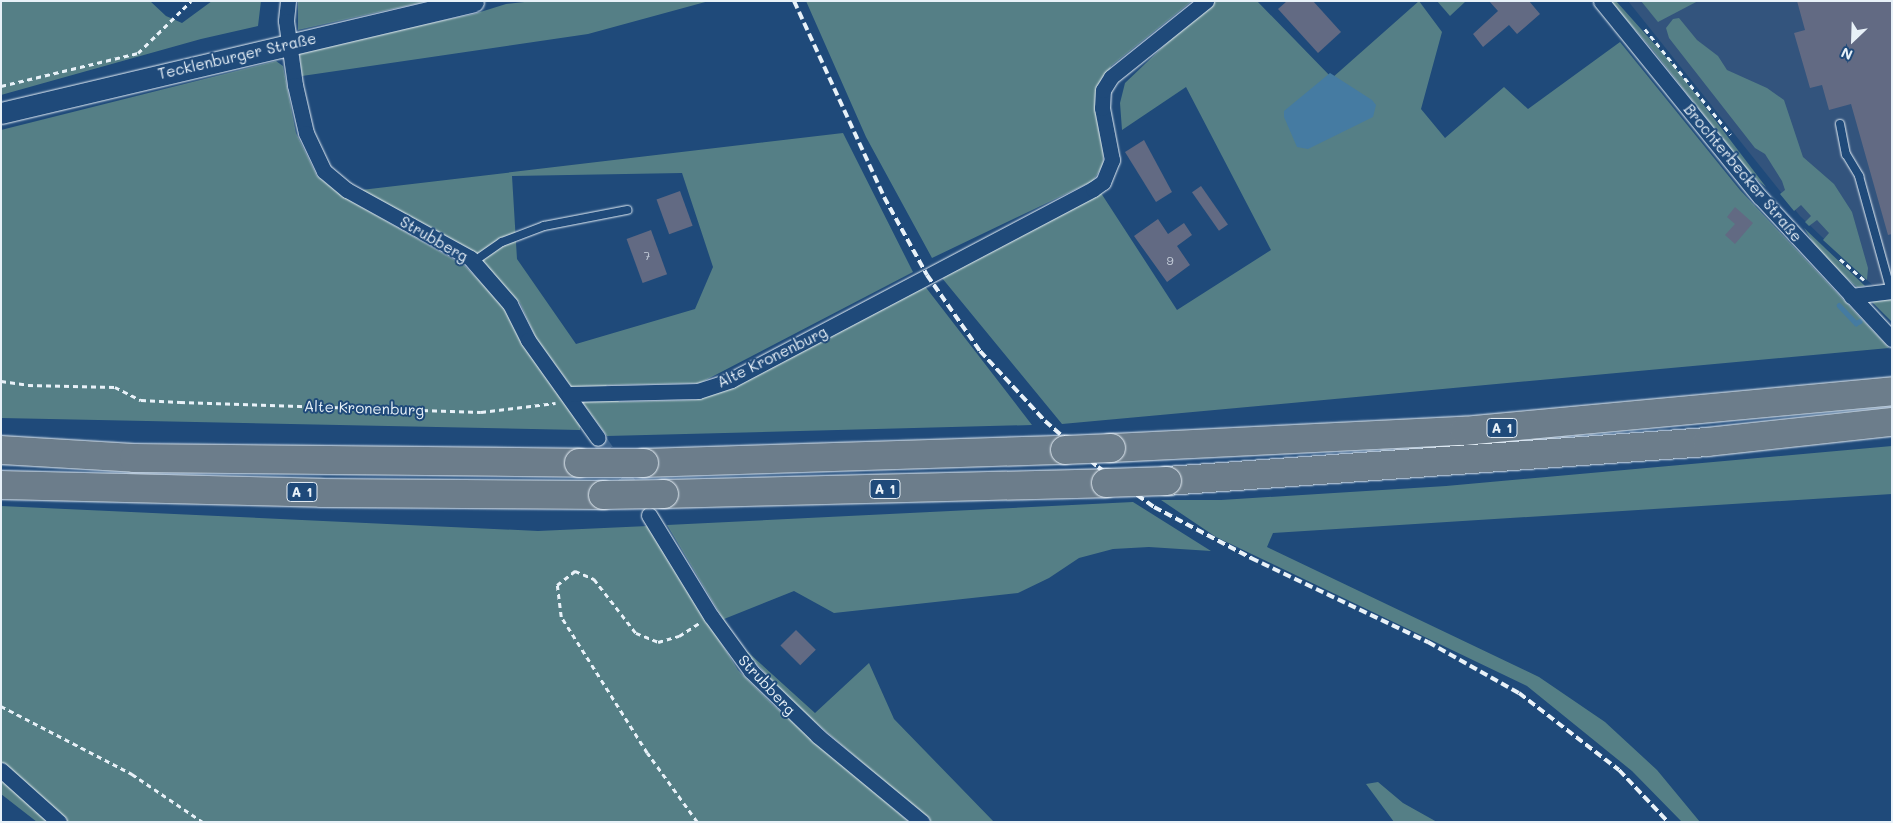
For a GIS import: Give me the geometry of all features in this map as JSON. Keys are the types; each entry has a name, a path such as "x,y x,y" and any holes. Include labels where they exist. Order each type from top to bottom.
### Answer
{"highway":[{"name":"A 1","path":"1,450 134,458 644,463 1065,450 1464,431 1892,391"},
{"name":"A 1","path":"1,486 604,495 657,504 1167,481 1708,442 1892,422"}],"main road":[{"name":"Tecklenburger Straße","path":"1,113 473,1"}],"street":[{"name":"Strubberg","path":"288,1 289,44 306,133 324,171 347,190 473,262 510,304 528,340 569,394 598,438"},
{"name":"Alte Kronenburg","path":"569,394 698,391 732,380 1093,189 1104,182 1112,160 1102,108 1103,90 1111,77 1206,1"},
{"name":"Brochterbecker Straße","path":"1601,1 1760,197 1892,339"},
{"path":"1851,296 1887,291"},
{"name":"Strubberg","path":"657,504 711,616 751,671 783,705 922,822"},
{"path":"1,770 59,822"}],"lane":[{"path":"1840,124 1846,154 1859,176 1887,291"},
{"path":"473,262 502,242 544,226 627,210"}],"path":[{"path":"1,86 138,53 191,1"},
{"path":"1640,23 1737,143"},
{"path":"1835,254 1887,291"},
{"name":"Alte Kronenburg","path":"1,381 28,385 114,387 141,400 481,412 554,404 569,394"},
{"path":"697,822 647,753 561,617 557,585 575,571 594,579 636,633 658,642 679,636 711,616"},
{"path":"1,706 132,774 203,822"}],"shaded area":[{"path":"1628,1 1892,1 1892,297 1885,297 1800,216"},
{"path":"1330,73 1372,100 1376,105 1373,117 1308,149 1297,147 1284,117 1284,111"}],"green space":[{"path":"1,1 150,1 166,16 182,23 212,1 261,1 258,26 201,39 1,95"},
{"path":"298,1 428,1 298,30"},
{"path":"534,1 709,1 588,34 302,76 299,50 474,14 506,4"},
{"path":"806,1 1192,1 1111,66 1107,77 1103,165 1093,181 932,258 866,137"},
{"path":"1211,1 1257,1 1332,78 1419,1 1442,32 1421,109 1445,138 1504,87 1528,109 1620,42 1740,190 1889,348 1062,424 942,278 1101,193 1177,310 1271,250 1186,87 1122,130 1120,103 1125,83"},
{"path":"1437,1 1466,1 1450,16"},
{"path":"1610,1 1616,1 1674,66 1766,187 1751,175 1652,49"},
{"path":"1641,1 1698,1 1658,22"},
{"path":"1679,18 1697,40 1718,56 1727,70 1767,88 1784,100 1803,157 1834,184 1852,212 1868,268 1867,280 1823,240 1829,233 1817,220 1809,226 1805,222 1811,216 1801,205 1794,211 1780,194 1785,190 1782,181 1765,154 1755,148 1669,38 1666,28 1673,19"},
{"path":"276,61 283,66 296,133 317,176 344,197 465,266 505,307 580,420 580,430 1,418 1,130"},
{"path":"843,133 913,272 700,383 606,385 619,402 696,400 770,368 924,285 1032,425 607,436 536,338 520,303 471,252 361,190","holes":["682,173 713,267 695,309 576,344 517,259 512,176"]},
{"path":"1804,228 1865,286 1857,287 1844,276 1818,250"},
{"path":"1892,299 1892,322 1871,301"},
{"path":"1892,446 1892,494 1273,533 1267,547 1539,677 1605,722 1657,770 1700,822 1682,822 1632,771 1527,686 1216,537 1161,500 1221,500 1446,486"},
{"path":"1133,502 1211,551 1149,547 1113,549 1079,558 1049,578 1018,593 834,613 794,591 724,619 740,645 815,713 869,663 894,719 994,822 932,822 795,705 738,644 667,525"},
{"path":"1,506 538,531 648,526 738,670 773,705 909,822 37,822 1,794"},
{"path":"1378,782 1403,803 1437,822 1394,822 1366,784"}],"building":[{"path":"1287,1 1313,1 1341,32 1318,53 1278,9"},
{"path":"1489,1 1529,1 1540,14 1517,34 1509,25 1483,47 1473,34 1498,11"},
{"path":"1797,1 1892,1 1892,234 1888,235 1851,104 1829,110 1822,85 1810,88 1794,33 1805,30"},
{"path":"1144,140 1172,192 1156,202 1125,152"},
{"path":"1201,186 1228,225 1219,231 1192,192"},
{"path":"680,191 693,226 669,234 657,200"},
{"path":"1735,207 1753,223 1735,244 1725,235 1735,224 1727,217"},
{"path":"1158,219 1168,234 1184,223 1192,235 1177,246 1190,265 1167,282 1134,236"},
{"path":"651,230 667,274 643,283 627,239"},
{"path":"796,630 816,650 800,665 780,646"}],"waterway":[{"path":"1839,305 1856,323 1860,321"}],"tunnel":[{"path":"598,438 638,497"}],"railway":[{"path":"794,1 884,197 927,275 980,351 1045,421 1098,467 1154,507 1251,558 1428,642 1519,693 1619,770 1668,822"}]}
